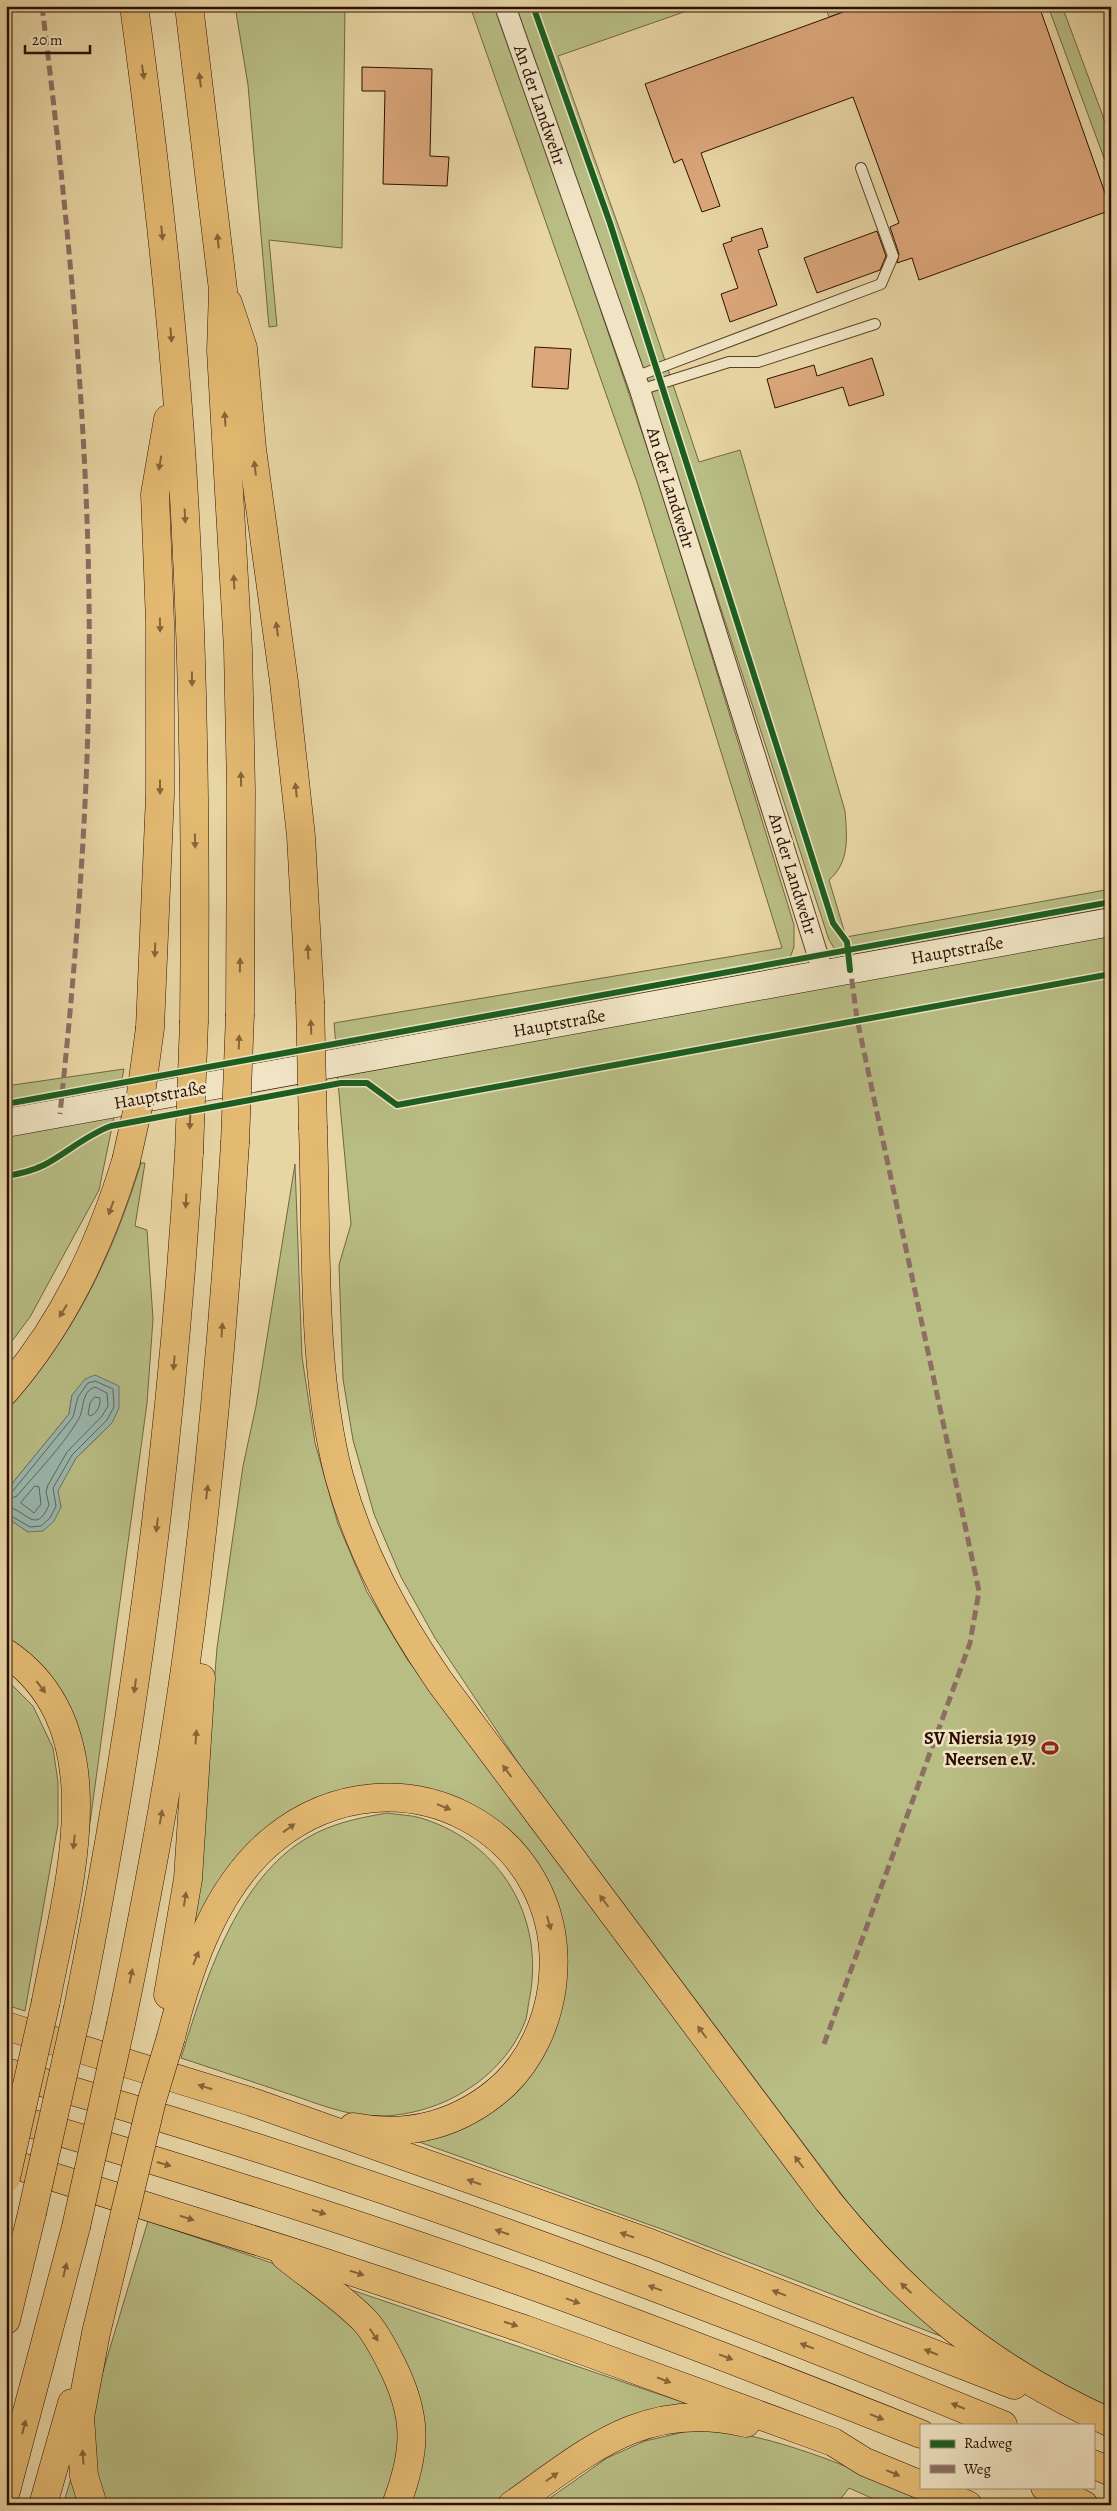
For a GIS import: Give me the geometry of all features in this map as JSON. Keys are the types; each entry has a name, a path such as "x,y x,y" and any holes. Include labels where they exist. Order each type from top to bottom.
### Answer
{"highway":[{"path":"6,2320 78,2008 112,1833 147,1609 176,1345 189,1152 194,1021 196,878 192,649 185,512 175,380 156,175 134,6"},
{"path":"6,2491 76,2227 122,2024 175,1737 197,1575 221,1348 235,1143 240,1014 241,789 237,640 221,351 223,290 190,6"},
{"path":"223,290 244,348 252,449 284,682 300,836 310,1001 322,1378 339,1475 368,1558 390,1603 414,1644 762,2113 862,2243 924,2305 968,2341 1046,2390 1109,2422"},
{"path":"6,1390 45,1339 86,1268 101,1234 126,1161 142,1087 150,1028 160,786 160,622 155,494 175,380"},
{"path":"93,2505 84,2476 80,2418 96,2333 166,2035 188,1879 198,1708 206,1638 197,1575"},
{"path":"6,1654 30,1673 58,1713 70,1746 76,1777 77,1807 74,1845 46,2001 6,2178"},
{"path":"166,2035 210,1925 230,1890 252,1859 275,1838 323,1808 350,1800 378,1796 405,1797 433,1803 459,1814 485,1828 506,1846 522,1866 543,1903 554,1949 552,1990 545,2020 524,2061 509,2080 474,2109 453,2119 419,2129 397,2132 374,2131 352,2127 297,2110 252,2102"},
{"path":"6,2026 252,2102 696,2260 1109,2422"},
{"path":"6,2072 320,2170 572,2257 840,2358 1001,2424"},
{"path":"6,2116 222,2181 511,2278 708,2351 920,2434"},
{"path":"6,2133 84,2140"},
{"path":"6,2162 272,2245 583,2350 833,2442 865,2462"},
{"path":"272,2245 365,2321 384,2349 403,2387 413,2425 409,2468 396,2505"},
{"path":"43,2505 78,2384 96,2333"},
{"path":"512,2505 611,2437 640,2425 671,2418 704,2417 730,2419 762,2427 831,2454 865,2462 920,2485"},
{"path":"1094,2464 1111,2472"},
{"path":"928,2488 968,2505"},
{"path":"1047,2488 1084,2505"}],"street":[{"name":"An der Landwehr","path":"505,6 638,383 824,974"},
{"name":"Hauptstraße","path":"6,1123 1111,922"}],"lane":[{"path":"638,383 881,284 893,256 861,168"},
{"path":"638,383 729,362 758,362 875,324"}],"green space":[{"path":"235,6 345,6 342,248 269,240 277,326 269,327 248,85"},
{"path":"470,6 495,6 519,68 657,477 794,925 794,947 788,963 776,969 336,1046 334,1023 782,948 638,485"},
{"path":"515,6 701,6 558,56 644,298 699,462 740,450 845,811 846,849 841,865 829,880 846,937 1111,889 1111,907 850,955 838,954 829,940 676,471"},
{"path":"825,6 859,6 829,17"},
{"path":"1048,6 1062,6 1111,138 1111,177"},
{"path":"1111,931 1111,2409 1031,2372 955,2313 901,2263 851,2207 521,1767 435,1638 401,1577 374,1514 353,1440 343,1379 339,1265 351,1224 337,1072"},
{"path":"124,1069 99,1190 30,1317 6,1349 6,1086"},
{"path":"141,1163 145,1163 135,1226 147,1230 153,1319 147,1403 87,1845 88,1784 80,1742 17,1648 6,1639 6,1517 28,1532 61,1507 57,1491 76,1458 112,1423 72,1395 69,1414 6,1491 6,1412 52,1354 88,1295 117,1232"},
{"path":"295,1164 302,1357 315,1443 338,1524 367,1592 407,1659 565,1870 943,2337 675,2234 408,2138 435,2134 554,2026 542,1879 429,1790 389,1785 341,1790 290,1813 247,1850 193,1943 217,1648 243,1466 256,1406"},
{"path":"6,1679 33,1706 53,1748 58,1782 58,1824 25,2011 6,2005"},
{"path":"387,1813 424,1819 451,1831 475,1846 495,1865 511,1887 523,1912 530,1939 533,1967 530,1996 526,2019 516,2041 502,2060 485,2077 465,2091 443,2102 397,2115 373,2116 330,2108 181,2058 212,1967 242,1906 261,1879 282,1856 316,1833 346,1822"},
{"path":"148,2221 691,2405 591,2438 496,2505 63,2505"},
{"path":"688,2431 730,2432 757,2437 836,2462 938,2505 887,2505 849,2488 836,2505 540,2505 607,2458 645,2441"}],"water":[{"path":"95,1375 119,1386 119,1408 112,1423 76,1458 58,1491 61,1507 54,1521 43,1531 28,1532 6,1517 6,1491 69,1414 72,1395 85,1379"}],"building":[{"path":"860,6 1039,6 1111,210 919,280 912,258 897,263 899,254 890,227 899,223 853,97 701,153 720,206 702,212 682,159 674,163 645,84"},
{"path":"362,67 432,69 430,156 449,157 447,186 383,184 385,91 362,91"},
{"path":"762,228 768,247 758,250 777,305 730,322 721,294 738,288 723,244 732,241 731,238"},
{"path":"877,231 886,256 880,270 817,293 804,258"},
{"path":"535,347 571,349 568,389 532,387"},
{"path":"872,358 884,395 849,406 843,387 775,408 767,379 814,365 817,376"}],"marked path":[{"path":"42,6 70,257 77,342 83,427 89,596 88,733 83,842 71,1006 60,1114"},
{"path":"824,2044 970,1643 979,1591 857,1019 850,966"}],"cycle path":[{"path":"533,6 610,223 833,923 847,942 850,970"},
{"path":"6,1104 1111,902"},
{"path":"6,1176 44,1165 93,1134 111,1126 341,1083 367,1083 397,1105 1111,974"}],"place":[{"name":"SV Niersia 1919 Neersen e.V.","path":"1050,1748"}]}
